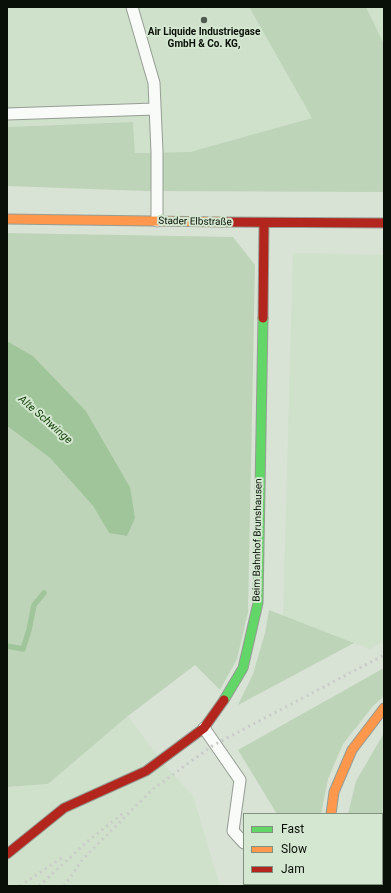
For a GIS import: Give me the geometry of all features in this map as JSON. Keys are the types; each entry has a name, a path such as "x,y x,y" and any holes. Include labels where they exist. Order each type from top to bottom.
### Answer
{"street":[{"name":"Stader Elbstraße","path":"7,219 157,222 384,223"},
{"name":"Beim Bahnhof Brunshausen","path":"7,854 64,808 146,771 204,728 220,708 243,668 258,603 264,223"},
{"path":"331,813 334,792 352,750 384,708"}],"lane":[{"path":"132,7 154,82 157,222"},
{"path":"7,114 155,109"},
{"path":"204,728 240,780 233,831 243,842"}],"shaded area":[{"path":"7,7 249,7 312,118 190,152 135,153 133,122 7,127"},
{"path":"249,7 366,7 384,44 384,192 145,191 7,186 7,127 133,122 135,153 190,152 312,118"},
{"path":"366,7 384,7 384,44"},
{"path":"7,233 233,237 255,265 248,612 237,659 220,690 195,665 128,716 48,784 7,787 7,426 50,458 93,506 109,533 130,487 86,411 33,356 7,341"},
{"path":"293,253 384,255 384,641 370,649 283,616"},
{"path":"269,610 354,643 238,705 253,674 265,633"},
{"path":"384,668 384,696 373,706 343,744 328,779 321,813 276,813 238,750"},
{"path":"128,716 161,761 193,796 220,886 7,886 7,787 48,784"},
{"path":"384,733 384,886 340,886 383,885 383,813 348,813 356,781"}],"water":[{"name":"Alte Schwinge","path":"7,341 33,356 86,411 130,487 135,518 127,536 109,533 93,506 50,458 7,426"}],"waterway":[{"path":"7,646 23,649 29,630 34,605 44,593"}],"railway":[{"path":"64,886 83,859 153,789 212,746 384,655"},
{"path":"39,886 88,841 123,813"},
{"path":"20,886 63,857"}],"traffic: fast":[{"path":"224,700 243,668 258,603 263,318"}],"traffic: slow":[{"path":"7,219 222,222"},
{"path":"331,813 334,792 352,750 384,708"}],"traffic: jam":[{"path":"222,222 384,223"},
{"path":"263,318 264,223"},
{"path":"7,854 64,808 146,771 204,728 224,700"}],"place":[{"name":"Air Liquide Industriegase GmbH & Co. KG,","path":"204,20"}]}
